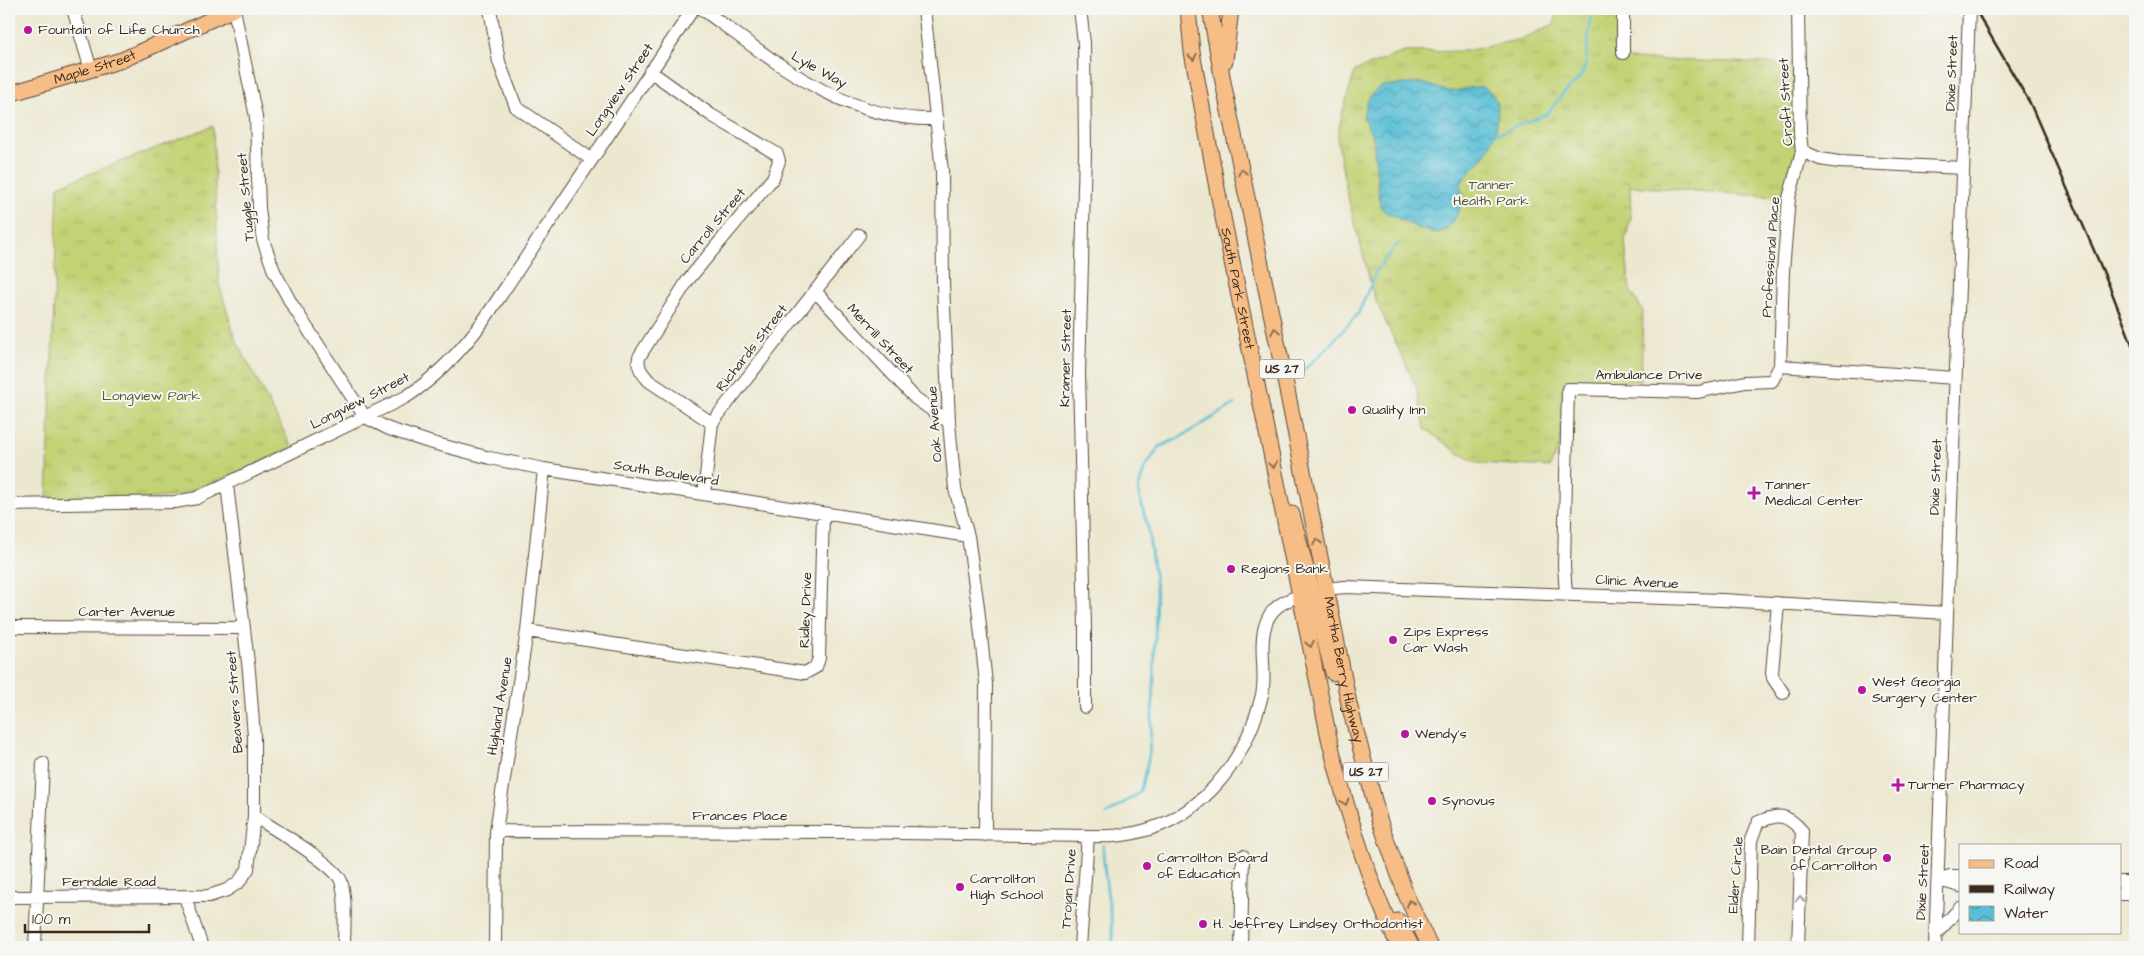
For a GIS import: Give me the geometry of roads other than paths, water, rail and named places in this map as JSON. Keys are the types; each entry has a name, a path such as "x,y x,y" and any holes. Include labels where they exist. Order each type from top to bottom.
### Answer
{"main road":[{"name":"Maple Street","path":"9,94 91,70 150,48 234,9"},
{"name":"South Park Street","path":"1188,9 1192,52 1200,97 1277,486 1313,593"},
{"name":"South Park Street","path":"1210,9 1224,87 1264,280 1313,593"},
{"path":"1224,87 1226,41 1231,9"},
{"path":"1237,286 1264,280"},
{"name":"Martha Berry Highway","path":"1313,593 1348,701 1379,819 1406,895 1430,947"},
{"name":"Martha Berry Highway","path":"1313,593 1329,738 1341,788 1375,890 1400,947"},
{"path":"1375,890 1389,903 1412,947"}],"street":[{"path":"73,9 91,70"},
{"name":"Tuggle Street","path":"234,9 256,117 259,208 263,240 274,271 291,303 364,417"},
{"path":"490,9 499,62 516,107 591,159"},
{"name":"Longview Street","path":"9,505 175,502 197,498 406,397 425,384 467,344 693,9"},
{"name":"Lyle Way","path":"702,9 796,76 835,97 870,110 894,116 919,120 937,120"},
{"name":"Oak Avenue","path":"924,9 942,171 949,422 955,488 968,536 986,684 985,835"},
{"name":"Kramer Street","path":"1080,9 1084,43 1085,151 1080,374 1086,627 1085,707"},
{"path":"1623,9 1623,53"},
{"name":"Croft Street","path":"1798,9 1802,152 1820,159 1839,162 1963,168"},
{"name":"Dixie Street","path":"1935,941 1969,9"},
{"name":"Carroll Street","path":"650,72 711,114 777,154 779,162 773,178 688,280 639,357 638,365 642,373 650,381 712,423"},
{"name":"Professional Place","path":"1780,366 1783,271 1789,198 1802,152"},
{"name":"Richards Street","path":"712,423 859,235"},
{"name":"Merrill Street","path":"815,291 915,398 949,422"},
{"path":"1780,366 1955,378"},
{"name":"Ambulance Drive","path":"1566,594 1564,566 1568,390 1704,391 1745,382 1772,381 1780,366"},
{"name":"South Boulevard","path":"364,417 389,429 429,442 490,458 544,469 968,536"},
{"path":"704,494 712,423"},
{"name":"Highland Avenue","path":"495,947 496,831 527,631 544,469"},
{"name":"Beavers Street","path":"209,896 227,890 240,882 248,869 254,816 254,736 244,628 226,485"},
{"name":"Ridley Drive","path":"527,631 805,673 816,667 819,658 823,514"},
{"name":"Clinic Avenue","path":"1313,593 1344,587 1566,594 1778,603 1947,613"},
{"name":"Trojan Drive","path":"1080,947 1088,836 1123,835 1146,830 1168,822 1208,796 1224,778 1242,749 1262,696 1265,677 1263,636 1271,613 1280,604 1313,593"},
{"path":"1778,603 1772,673 1782,693"},
{"name":"Carter Avenue","path":"9,626 244,628"},
{"path":"35,947 43,763"},
{"name":"Elder Circle","path":"1748,947 1751,840 1758,822 1776,815 1791,820 1802,831 1798,947"},
{"path":"254,816 320,859 340,879 344,947"},
{"name":"Frances Place","path":"496,831 842,832 1088,836"},
{"path":"1241,947 1243,856"},
{"path":"1938,880 1950,876 1959,876"},
{"path":"1938,880 1959,886"},
{"path":"2122,882 2135,882"},
{"path":"2122,894 2135,894"},
{"name":"Ferndale Road","path":"9,897 209,896"},
{"path":"185,897 202,947"},
{"path":"1935,941 1959,909"}],"water":[{"path":"1419,83 1449,91 1483,87 1492,94 1498,110 1494,136 1490,145 1482,159 1462,181 1462,202 1458,212 1449,227 1441,232 1428,231 1412,225 1384,211 1380,206 1373,138 1363,116 1369,98 1374,91 1382,86"}],"waterway":[{"path":"1491,136 1547,114 1562,95 1580,78 1586,64 1591,9"},
{"path":"1299,374 1323,352 1358,314 1377,270 1398,243"},
{"path":"1107,814 1140,792 1149,756 1154,687 1156,589 1148,528 1138,491 1144,470 1159,447 1179,438 1235,404"},
{"path":"1103,845 1113,947"}],"railway":[{"path":"1975,9 2030,103 2109,285 2135,352"}],"place":[{"name":"Fountain of Life Church","path":"28,30"},
{"name":"Quality Inn","path":"1352,410"},
{"name":"Tanner Medical Center","path":"1754,493"},
{"name":"Regions Bank","path":"1231,569"},
{"name":"Zips Express Car Wash","path":"1393,640"},
{"name":"West Georgia Surgery Center","path":"1862,690"},
{"name":"Wendy's","path":"1405,734"},
{"name":"Turner Pharmacy","path":"1898,785"},
{"name":"Synovus","path":"1432,801"},
{"name":"Bain Dental Group of Carrollton","path":"1887,858"},
{"name":"Carrollton Board of Education","path":"1147,866"},
{"name":"Carrollton High School","path":"960,887"},
{"name":"H. Jeffrey Lindsey Orthodontist","path":"1203,924"}],"park label":[{"name":"Tanner Health Park","path":"1491,194"},
{"name":"Longview Park","path":"151,396"}]}
